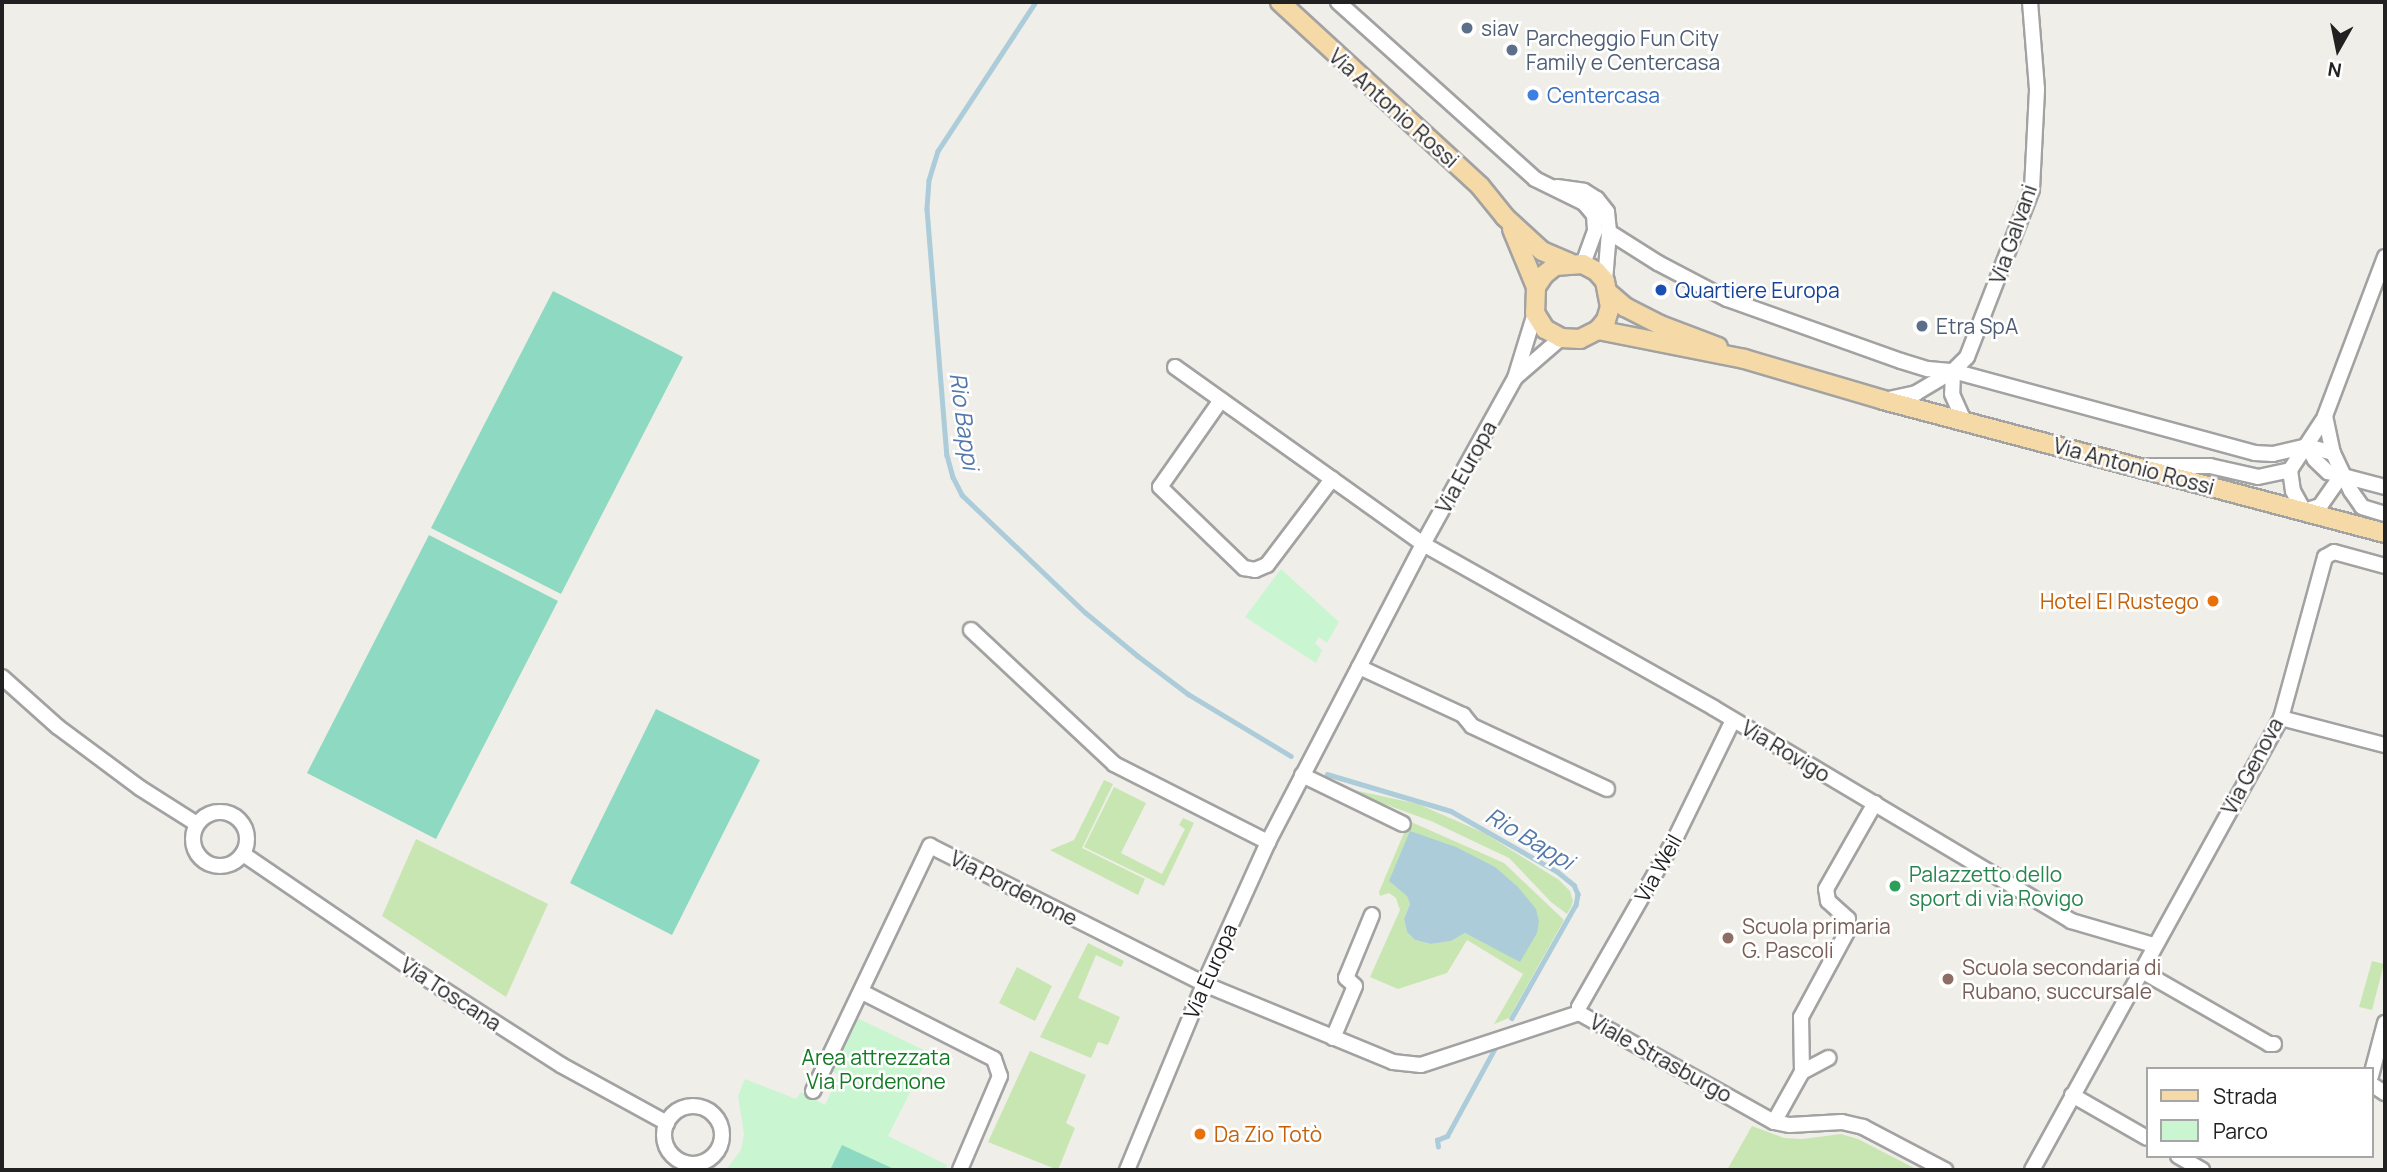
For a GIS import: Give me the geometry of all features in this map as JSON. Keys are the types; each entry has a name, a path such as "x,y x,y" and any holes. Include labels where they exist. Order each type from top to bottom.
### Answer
{"main road":[{"name":"Via Antonio Rossi","path":"1280,2 1480,187 1506,217 1542,251 1596,271 1625,307 1660,325 1704,340 1744,359"},
{"name":"Via Antonio Rossi","path":"1506,217 1536,287 1535,313"},
{"path":"1536,287 1550,270 1576,263"},
{"name":"Via Antonio Rossi","path":"1561,338 1580,339 1598,330 1606,320 1608,287"},
{"path":"1535,313 1545,329 1561,338"},
{"name":"Via Antonio Rossi","path":"1598,330 1744,359 1883,400 2385,533"}],"street":[{"name":"Via Antonio Rossi","path":"1338,2 1535,179 1584,203 1594,215 1595,230 1576,263"},
{"name":"Via Galvani","path":"1953,371 1967,357 2032,189 2037,89 2030,2"},
{"name":"Via Antonio Rossi","path":"1552,187 1584,191 1597,199 1607,212 1608,287"},
{"name":"Via Antonio Rossi","path":"1609,232 1658,263 1727,299 1901,361 1928,369 1953,371 2255,453 2273,454 2307,446"},
{"path":"2137,466 2210,466 2258,477 2290,470 2325,416 2385,257"},
{"name":"Via Europa","path":"1127,1170 1203,985 1268,842 1423,544 1515,378 1535,313"},
{"name":"Via Europa","path":"1515,378 1561,338"},
{"name":"Via Rovigo","path":"1175,367 1423,544 1733,720 2071,921 2153,945"},
{"name":"Via Antonio Rossi","path":"1883,400 1916,393 1953,371"},
{"path":"1953,371 1952,394 1964,421"},
{"path":"1221,400 1160,487 1244,568 1255,570 1267,565 1332,479"},
{"path":"2325,416 2333,453 2342,475 2362,507 2385,514"},
{"path":"2307,446 2333,453"},
{"path":"2307,446 2315,460 2328,472 2385,487"},
{"path":"2290,470 2293,491 2304,511 2320,506 2342,475"},
{"name":"Via Genova","path":"2032,1170 2153,945 2281,718 2325,557 2333,552 2385,566"},
{"path":"971,630 1114,764 1268,842"},
{"path":"1359,667 1463,715 1472,726 1607,789"},
{"path":"2,677 78,742 140,788 197,824"},
{"path":"2281,718 2385,746"},
{"name":"Via Weil","path":"1579,1013 1579,1007 1675,839 1733,720"},
{"path":"1302,775 1404,824"},
{"path":"1774,1122 1802,1072 1801,1017 1848,930 1848,919 1828,901 1826,889 1875,803"},
{"path":"212,813 232,814 242,822 248,835 243,854 226,865 208,863 195,849 193,838 197,824 212,813"},
{"name":"Via Pordenone","path":"813,1091 930,846 1203,985"},
{"name":"Via Toscana","path":"243,854 410,968 561,1065 667,1123"},
{"path":"1333,1038 1354,986 1346,978 1372,915"},
{"path":"2140,970 2269,1044 2274,1044"},
{"name":"Viale Strasburgo","path":"1203,985 1407,1066 1421,1065 1579,1013 1774,1122 1790,1125 1842,1122 1863,1127 1945,1170"},
{"path":"862,992 994,1059 1000,1076 960,1170"},
{"path":"2373,1068 2385,1023"},
{"path":"1802,1072 1828,1058"},
{"path":"2072,1095 2146,1137"},
{"path":"690,1107 703,1109 718,1122 721,1140 712,1157 682,1166 666,1147 664,1139 667,1123 676,1112 690,1107"},
{"path":"2181,1158 2202,1170"}],"green space":[{"path":"553,291 683,357 561,594 431,528"},
{"path":"429,535 558,601 436,839 307,773"},
{"path":"1281,569 1339,622 1327,643 1319,637 1315,643 1322,650 1316,663 1245,617"},
{"path":"656,709 760,760 672,935 570,883"},
{"path":"1104,780 1113,784 1082,848 1145,879 1138,895 1050,850 1074,840"},
{"path":"1335,786 1418,804 1484,833 1559,880 1570,891 1573,901 1571,907 1567,914 1551,902 1509,858 1431,821"},
{"path":"1114,787 1146,803 1121,853 1162,874 1185,829 1179,825 1183,818 1194,823 1164,886 1084,847"},
{"path":"1409,821 1504,863 1564,920 1509,1018 1494,1024 1523,974 1467,940 1447,973 1398,989 1370,977 1400,910 1396,898 1389,893 1380,896 1379,892","holes":["1407,896 1520,961 1465,933 1451,941 1431,944 1415,940 1407,932 1404,919 1410,904"]},
{"path":"416,839 548,904 506,997 382,916"},
{"path":"1088,943 1124,961 1121,967 1096,955 1078,998 1120,1017 1108,1045 1098,1042 1091,1058 1040,1037"},
{"path":"2372,961 2384,964 2372,1010 2359,1007"},
{"path":"1017,967 1052,986 1035,1021 999,1003"},
{"name":"Area attrezzata Via Pordenone","path":"857,1018 930,1053 888,1136 947,1165 945,1170 726,1170 741,1150 744,1134 738,1096 745,1079 796,1099 801,1092 825,1105 839,1075 832,1071"},
{"path":"1030,1051 1086,1075 1066,1123 1075,1128 1058,1170 988,1142"},
{"path":"1752,1126 1784,1138 1802,1139 1841,1134 1858,1139 1918,1170 1727,1170"},
{"path":"842,1145 896,1170 830,1170"}],"water":[{"path":"1410,831 1456,847 1495,867 1518,887 1536,909 1539,922 1537,933 1520,962 1465,933 1451,941 1431,944 1415,940 1407,932 1404,919 1410,904 1407,896 1389,881"}],"waterway":[{"name":"Rio Bappi","path":"1036,2 938,151 929,180 927,209 947,455 953,477 962,495 1086,613 1138,656 1188,694 1291,756"},
{"name":"Rio Bappi","path":"1327,774 1451,811 1558,872 1574,885 1578,894 1576,905 1512,1018"},
{"name":"Rio Bappi","path":"1438,1147 1437,1140 1447,1136 1495,1048"}],"place":[{"name":"siav","path":"1467,28"},
{"name":"Parcheggio Fun City Family e Centercasa","path":"1512,50"},
{"name":"Centercasa","path":"1533,95"},
{"name":"Quartiere Europa","path":"1661,290"},
{"name":"Etra SpA","path":"1922,326"},
{"name":"Hotel El Rustego","path":"2213,601"},
{"name":"Palazzetto dello sport di via Rovigo","path":"1895,886"},
{"name":"Scuola primaria G. Pascoli","path":"1728,938"},
{"name":"Scuola secondaria di Rubano, succursale","path":"1948,979"},
{"name":"Da Zio Totò","path":"1200,1134"}]}
